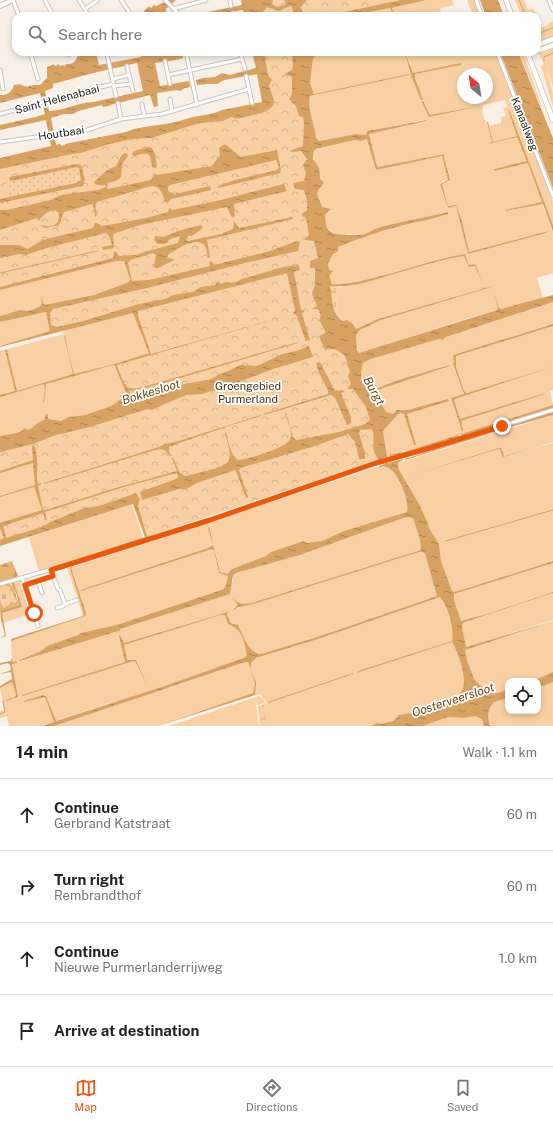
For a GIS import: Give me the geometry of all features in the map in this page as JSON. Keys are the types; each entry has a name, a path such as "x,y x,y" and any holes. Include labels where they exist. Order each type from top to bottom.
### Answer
{"main road":[{"path":"0,6 13,0"},
{"path":"506,0 510,12"},
{"path":"541,44 553,39"},
{"path":"541,50 553,45"},
{"path":"529,56 553,120"}],"street":[{"path":"13,0 18,12"},
{"path":"45,0 50,12"},
{"path":"79,0 87,12"},
{"path":"85,9 98,0"},
{"path":"121,0 129,12"},
{"path":"173,9 206,0"},
{"path":"230,0 231,6"},
{"path":"476,0 480,12"},
{"path":"549,0 553,10"},
{"path":"166,1 177,12"},
{"path":"31,56 38,79"},
{"name":"Saint Helenabaai","path":"108,56 116,96"},
{"path":"187,56 197,105"},
{"path":"242,56 244,69"},
{"name":"Kanaalweg","path":"498,56 553,196"},
{"path":"168,75 242,59"},
{"path":"165,62 170,84"},
{"path":"127,66 133,91"},
{"path":"0,70 1,82 4,89"},
{"name":"Saint Helenabaai","path":"113,79 129,75"},
{"path":"246,76 252,103"},
{"name":"Saint Helenabaai","path":"0,114 92,89 131,84"},
{"name":"Houtbaai","path":"0,142 87,130 121,119 162,114 249,89"},
{"path":"170,99 172,111"},
{"path":"118,103 121,119"},
{"path":"142,104 144,116"},
{"path":"0,584 51,570 210,520 388,460 553,410"},
{"path":"51,570 65,604"},
{"path":"25,585 53,576"},
{"path":"22,578 38,626"},
{"path":"38,581 42,592"},
{"path":"57,608 77,600"}],"green space":[{"path":"255,0 414,0 356,12 252,12"},
{"path":"426,0 452,0 454,5 440,8 441,12 393,12 392,8"},
{"path":"467,0 477,0 482,12 472,12"},
{"path":"515,0 524,0 528,10 533,8 534,12 520,12"},
{"path":"390,8 392,12 369,12"},
{"path":"553,21 553,37 541,42 541,28"},
{"path":"553,46 553,87 546,66 553,94 553,107 541,66 544,64 540,56 541,56 541,52"},
{"name":"Groengebied Purmerland","path":"259,56 303,56 324,303 357,385 378,420 382,458 145,537 133,501 6,541 1,525 45,513 38,491 36,462 0,473 0,449 132,403 124,387 117,365 151,355 134,310 57,327 51,325 47,308 133,286 125,258 0,287 0,164 267,106"},
{"name":"Groengebied Purmerland","path":"290,56 291,56 239,470 384,458 384,460 365,464 147,537 140,499 0,540 0,497 34,487 43,513 43,504 35,479 35,485 33,486 0,496 0,452 114,420 122,399 111,406 85,415 68,417 61,421 48,419 48,414 44,420 28,430 25,429 20,432 0,436 0,351 64,334 63,329 0,346 0,322 46,312 51,330 135,290 174,259 120,261 125,261 130,279 129,282 94,295 40,306 27,311 20,310 0,316 0,230 261,113"},
{"path":"315,56 406,56 421,100 415,74 461,64 413,73 407,56 498,56 553,202 553,225 505,100 493,103 493,68 457,68 457,104 487,104 483,105 482,108 492,142 517,137 527,161 494,169 494,171 528,163 542,202 506,211 542,204 553,229 553,273 537,278 543,298 501,309 499,308 494,292 497,310 361,353 358,352 356,335 360,330 381,320 492,287 378,319 358,328 349,320 341,317 336,306 337,290 340,287 448,259 464,256 469,267 475,265 482,284 476,265 474,264 469,265 465,254 360,281 346,284 332,284 329,276 332,272 329,270 328,264 333,254 338,251 338,247 364,236 435,218 448,214 448,212 378,228 362,235 336,234 325,226 325,215 331,210 322,207 318,197 318,191 324,182 319,176 315,167 315,150 355,140 361,141 367,139 376,170 442,155 448,180 441,182 440,184 448,208 456,206 468,254 549,232 469,252 462,221 456,205 448,206 442,184 451,181 444,157 445,154 377,166 369,134 426,121 422,120 367,131 366,135 356,134 317,141 311,119 309,102 310,96 409,74 314,94 310,83 313,59"},
{"path":"520,56 524,56 545,116"},
{"path":"507,107 517,136 493,142 489,126 501,123 501,117 506,116 503,108"},
{"path":"77,167 79,168 80,182 9,197 6,182"},
{"path":"330,285 340,287 337,290 336,295 336,308 339,315 342,318 349,320 358,328 356,329 352,323 347,320 344,321 337,314 333,305"},
{"path":"553,302 553,324 454,355 453,365 464,394 451,398 460,426 460,421 545,394 460,419 454,399 481,390 467,393 464,391 456,367 455,356 553,326 553,390 550,391 553,405 415,449 390,454 391,456 410,452 387,459 383,431 398,414 404,414 415,445 407,414 449,401 408,410 401,410 393,414 386,412 373,395 373,391 450,366 449,365 389,383 378,388 366,387 364,384 361,375 363,363 371,359 439,339 443,340 446,337"},
{"path":"553,415 553,442 503,456 501,448 409,476 499,449 503,457 553,443 553,561 454,592 452,591 441,561 439,544 429,528 419,504 398,468 398,463"},
{"path":"385,466 395,474 403,486 408,500 407,512 345,531 322,541 307,543 302,541 271,552 266,556 232,569 228,574 220,572 214,546 208,528 213,545 208,548 80,590 81,591 212,549 214,550 219,573 228,576 224,589 120,624 81,633 47,646 41,651 19,660 21,661 229,594 233,575 236,573 300,555 406,517 413,518 420,540 421,550 252,603 241,604 232,598 238,605 231,610 419,552 423,552 425,554 437,596 317,637 261,654 256,653 249,647 238,625 228,619 228,612 124,643 120,635 125,662 22,696 134,661 147,688 136,660 127,661 124,645 221,615 225,615 228,624 238,630 243,637 247,656 168,686 169,688 245,662 248,662 251,668 251,663 256,658 318,639 440,597 450,618 452,641 356,672 452,642 462,667 464,681 461,692 442,709 433,709 401,715 393,721 381,724 377,723 371,726 260,726 258,706 267,703 260,694 255,696 254,692 158,726 54,726 118,704 116,701 55,721 46,696 43,695 24,702 45,697 54,722 43,726 9,726 7,716 0,718 0,712 4,710 0,688 12,682 16,696 11,700 18,697 12,664 16,663 12,660 11,641 33,632 83,616 67,567 69,568 169,536 370,469"},
{"path":"131,505 133,507 142,539 39,572 29,537"},
{"path":"12,561 18,576 0,583 0,565"},
{"path":"553,563 553,592 465,621 461,621 454,600 454,594"},
{"path":"19,580 21,582 30,614 3,623 2,613 22,607 11,582"},
{"path":"10,583 13,586 19,605 2,610 0,607 0,600 4,608 5,585 0,588 0,586"},
{"path":"5,585 10,587 17,602 3,608 0,600 0,588"},
{"path":"553,593 553,620 466,647 462,630 462,624 465,622"},
{"path":"553,621 553,672 540,678 505,678 505,691 493,694 474,679 465,650"},
{"path":"553,682 553,726 490,726 487,715 494,702 505,699 505,714 541,714 541,687"},
{"path":"259,696 263,698 265,703 257,705 255,698 259,726 169,726"},
{"path":"264,705 263,711 269,726 260,726 258,706"},
{"path":"477,716 480,718 484,726 423,726 448,717 463,718"}],"water":[{"path":"169,0 176,0 166,9 166,12 144,12 149,6 151,8 154,5 156,6"},
{"path":"241,0 273,0 272,4 277,7 285,5 286,3 284,0 307,0 301,7 302,12 293,12 292,7 290,6 279,11 267,7 263,12 243,12 243,10 231,12 208,12 242,5"},
{"path":"401,0 426,0 392,8 393,12 390,8 369,12 344,12"},
{"path":"480,0 498,0 502,12 484,12"},
{"path":"78,56 97,56 99,65 142,56 183,56 183,58 176,60 155,63 160,86 189,81 190,87 180,91 177,90 157,93 158,106 154,107 150,95 109,106 103,107 102,105 78,111 73,114 64,114 51,118 56,145 60,144 61,146 126,132 142,127 171,123 262,102 257,74 224,80 217,84 197,85 196,80 215,77 222,73 230,75 256,68 253,56 265,56 268,75 272,80 269,85 274,99 274,105 265,111 246,117 236,119 232,117 222,121 200,123 151,138 132,139 81,153 0,169 0,158 51,146 46,120 0,130 0,125 45,114 40,93 0,103 0,95 9,93 14,85 21,84 27,87 31,85 31,87 33,85 40,85 47,78 47,67 54,64 55,66 59,64 60,66 65,66 66,64 71,64","holes":["137,63 143,91 94,102 82,103 60,110 49,111 45,91 53,88 53,84"]},
{"name":"Burgt","path":"292,56 315,56 313,59 310,83 314,94 409,74 310,96 310,112 316,138 319,141 356,134 366,135 367,131 426,120 369,134 377,166 445,154 444,157 451,180 442,184 448,206 456,205 462,221 469,252 549,231 468,254 456,206 448,208 440,184 448,180 442,156 376,170 367,139 361,141 355,140 316,149 314,151 313,159 319,168 320,179 324,182 318,191 318,195 322,207 331,209 325,215 327,227 330,231 336,234 361,235 378,228 448,212 448,214 442,216 382,231 338,247 338,251 333,254 328,264 329,270 333,271 329,276 332,284 346,284 360,281 465,254 469,265 476,265 482,283 475,266 469,267 464,256 436,262 360,284 330,286 334,310 339,318 343,321 347,320 352,323 356,329 378,319 482,289 483,287 492,287 381,320 360,330 356,335 357,350 359,353 497,310 494,292 499,308 501,309 553,295 553,302 446,337 443,340 439,339 371,359 363,363 361,375 362,382 366,387 378,388 388,383 450,365 374,391 372,393 386,412 393,414 397,410 408,410 448,399 449,401 407,414 416,445 414,445 404,414 398,414 383,431 388,463 403,459 398,463 398,468 419,504 429,528 439,544 441,561 452,591 454,592 461,590 553,561 553,563 454,594 454,600 461,621 553,592 465,622 462,624 462,630 466,647 553,621 465,650 474,679 493,694 505,691 505,699 494,702 490,708 488,716 490,726 484,726 482,719 475,716 463,718 448,717 423,726 371,726 377,723 381,724 393,721 399,715 433,709 442,709 461,692 464,681 462,667 452,642 356,673 361,670 452,641 450,618 440,597 318,639 256,658 251,663 251,669 248,662 245,662 54,726 43,726 54,722 45,697 24,701 43,695 46,696 56,721 168,685 247,656 244,641 240,633 228,624 225,615 221,615 124,645 127,660 136,660 148,688 134,661 22,696 125,662 119,635 124,643 228,612 227,615 231,623 238,625 249,647 256,653 261,654 317,637 437,596 425,554 423,552 419,552 253,604 239,607 231,611 238,605 232,598 241,604 252,603 421,550 420,540 413,518 406,517 300,555 236,573 233,575 230,594 120,629 119,632 118,631 20,661 19,660 41,651 47,646 81,633 120,624 224,589 228,576 219,573 214,550 212,549 81,591 80,590 208,548 213,545 209,527 220,572 228,574 232,569 266,556 271,552 303,541 307,543 322,541 344,531 407,512 407,501 399,480 390,469 379,466 385,464 384,459 379,460 376,456 373,447 372,429 360,430 359,433 365,453 365,459 359,459 355,442 348,434 312,447 240,468 239,470 248,497 246,498 235,470 197,483 186,489 179,489 142,500 140,492 176,479 178,477 177,473 124,487 45,512 47,520 45,520 43,513 3,526 6,538 44,526 50,522 82,509 102,505 136,493 140,499 138,506 147,536 155,535 103,552 102,551 145,537 133,504 0,546 0,540 4,538 0,528 0,523 42,510 34,487 0,497 35,485 33,463 0,473 0,471 33,460 32,446 35,446 37,460 37,482 38,484 41,483 41,485 38,486 43,509 46,510 112,489 177,471 172,458 180,473 185,476 221,466 229,460 230,457 225,432 231,451 238,460 250,458 276,449 289,441 291,437 290,428 285,413 286,413 293,437 296,440 339,432 365,424 370,420 366,407 353,389 347,389 351,384 348,376 350,372 345,356 335,350 325,350 319,336 325,333 319,320 321,316 318,309 312,309 317,306 312,294 315,285 315,268 310,268 310,261 318,258 314,241 304,240 309,235 306,218 302,216 302,214 307,210 307,200 304,190 295,189 293,183 304,181 306,174 303,165 307,159 301,151 290,152 303,146 303,117 299,116 296,106 289,99 292,94 292,77 285,74 293,69"},
{"path":"406,56 413,73 461,63 461,65 415,74 423,100 421,100 411,75"},
{"path":"502,56 520,56 553,138 553,188"},
{"path":"423,101 430,115 480,106 429,117 422,102"},
{"path":"507,107 553,225 553,231 543,204 505,210 542,202 528,163 494,171 494,169 527,161 517,137 488,144 492,142 487,122 493,142 517,136"},
{"path":"225,144 241,157 277,150 281,170 280,173 218,188 218,186 235,180 277,170 279,167 276,160 170,185 168,187 168,191 175,194 210,186 211,190 171,199 169,202 165,202 162,193 157,187 151,186 97,202 95,206 97,215 95,217 92,204 64,212 58,226 44,228 40,225 51,226 56,224 59,218 59,213 55,210 50,211 39,221 37,218 0,230 0,210 7,210 51,200 61,195 98,190 106,187 105,185 95,184 94,182 107,170 116,166 124,153 128,156 122,164 121,177 116,181 107,183 108,189 151,180 155,174 157,175 212,166 220,155 219,148"},
{"path":"149,147 152,148 155,154 157,167 155,168 152,167 148,154 134,156 132,154 134,151"},
{"path":"77,164 81,165 85,180 82,186 0,203 0,199 76,183 81,180 79,168 77,167 11,181 9,179 10,177"},
{"path":"284,184 287,191 234,204 235,215 233,218 227,207 140,225 113,234 114,248 103,250 102,247 112,245 109,236 106,233 43,249 26,255 19,254 0,258 0,245 19,245 28,249 42,240 93,228 95,223 102,226 146,218 168,212 169,208 173,210 221,200"},
{"path":"292,217 293,219 207,240 210,257 208,258 205,246 196,242 180,247 168,255 167,258 174,260 158,268 155,268 154,266 156,255 153,253 130,260 128,263 132,281 149,280 210,266 209,262 212,261 214,265 270,251 297,241 300,242 298,251 147,288 53,309 50,313 51,325 57,327 83,321 139,304 165,299 173,295 193,292 201,287 215,285 218,281 221,284 226,282 234,283 242,279 283,267 299,265 300,270 294,272 301,310 305,311 302,314 310,340 305,341 297,316 293,313 295,310 287,273 138,311 138,316 151,354 290,315 117,365 127,387 138,388 298,342 143,389 129,391 131,395 143,396 185,384 212,379 219,374 240,365 257,366 282,354 309,346 313,357 273,369 241,381 231,388 222,390 218,389 202,394 186,395 151,410 148,409 90,427 53,436 33,444 0,452 0,436 20,432 25,428 28,430 44,420 46,414 48,414 48,419 61,421 68,417 85,415 111,406 127,395 115,366 113,365 46,384 43,403 45,389 44,384 0,397 0,395 15,391 5,350 7,350 17,391 73,374 64,336 74,374 115,364 149,353 133,313 0,347 50,331 46,312 0,322 0,316 20,310 27,311 34,309 42,305 41,296 44,305 94,295 129,282 130,279 124,261 116,261 0,290 0,287 113,258 114,252 116,252 119,256 136,255 178,243 180,236 170,239 167,243 158,244 154,240 155,236 164,237 178,231 201,225 203,228 192,236 188,236 186,240 188,241 221,234 233,229 234,221 239,228"},
{"path":"553,324 553,326 456,356 456,367 464,391 467,393 552,367 455,399 454,400 460,419 545,393 461,421 462,431 451,398 464,394 453,364 453,355"},
{"path":"320,362 335,391 343,390 344,392 341,393 351,417 351,423 347,425 335,398 331,395 264,415 263,414 328,394 328,390 319,373 316,363"},
{"path":"553,405 553,408 462,436 461,434"},
{"path":"553,412 553,415 504,429 503,427 506,426"},
{"path":"261,415 225,427 224,430 223,428 171,446 169,447 169,452 172,456 164,450 155,450 44,484 159,447 165,443 179,441"},
{"path":"501,428 501,430 405,460 405,459"},
{"path":"458,435 459,437 410,452 390,456 390,454 404,452"},
{"path":"553,442 503,457 499,449 409,476 499,448 501,448 504,456"},
{"path":"109,553 111,554 73,565 71,568 86,613 85,616 11,641 11,639 83,616 84,614 70,568 72,564"},
{"path":"11,582 14,583 22,607 2,613 6,636 0,638 5,635 1,620 0,607 2,610 19,605 17,595"},
{"path":"11,658 13,662 16,661 17,663 12,664 18,697 6,701 15,697 16,695 12,682 0,688 0,686 12,679 11,672 0,674 11,670 10,665 8,663 0,665 0,663 11,661"},
{"path":"251,671 256,682 255,695 158,726 253,693 255,683"},
{"path":"553,672 553,682 541,687 541,678 540,678"},
{"path":"353,674 268,703 268,702"}],"waterway":[{"path":"519,0 524,12"},
{"path":"541,32 553,28"},
{"path":"544,61 544,57 553,53"},
{"path":"0,273 97,251"},
{"path":"446,541 553,510"},
{"path":"0,714 5,712 3,701"}],"route":[{"path":"34,613 25,585 53,576 51,570 210,520 376,463 502,426"}],"water label":[{"name":"Bokkesloot","path":"151,392"},
{"name":"Oosterveersloot","path":"453,700"}]}
